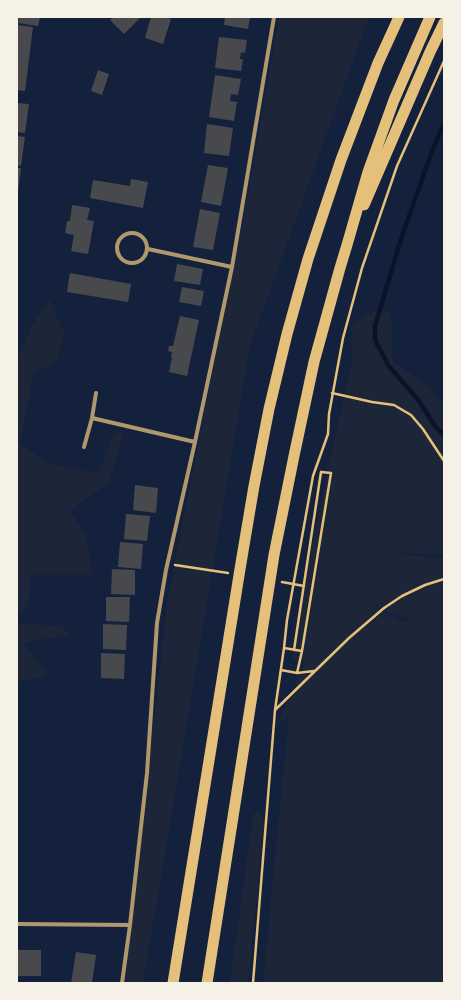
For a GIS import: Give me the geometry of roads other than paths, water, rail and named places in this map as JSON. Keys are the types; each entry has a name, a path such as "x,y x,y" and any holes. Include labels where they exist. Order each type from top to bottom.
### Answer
{"highway":[{"path":"173,983 241,563 269,409 287,334 308,259 341,160 378,63 399,17"},
{"path":"207,983 274,555 314,362 368,172 394,100 430,17"},
{"path":"347,245 444,22"}],"street":[{"path":"122,983 147,773 157,623 166,570 232,267 274,17"},
{"path":"134,233 144,238 147,242 148,249 144,258 135,264 130,264 121,259 117,249 120,240 124,236 134,233"},
{"path":"148,249 232,267"},
{"path":"84,447 92,418 96,393"},
{"path":"92,418 195,442"},
{"path":"17,924 130,925"}],"waterway":[{"path":"444,124 432,151 401,239 375,326 375,340 388,365 419,401 435,426 444,435"}]}
